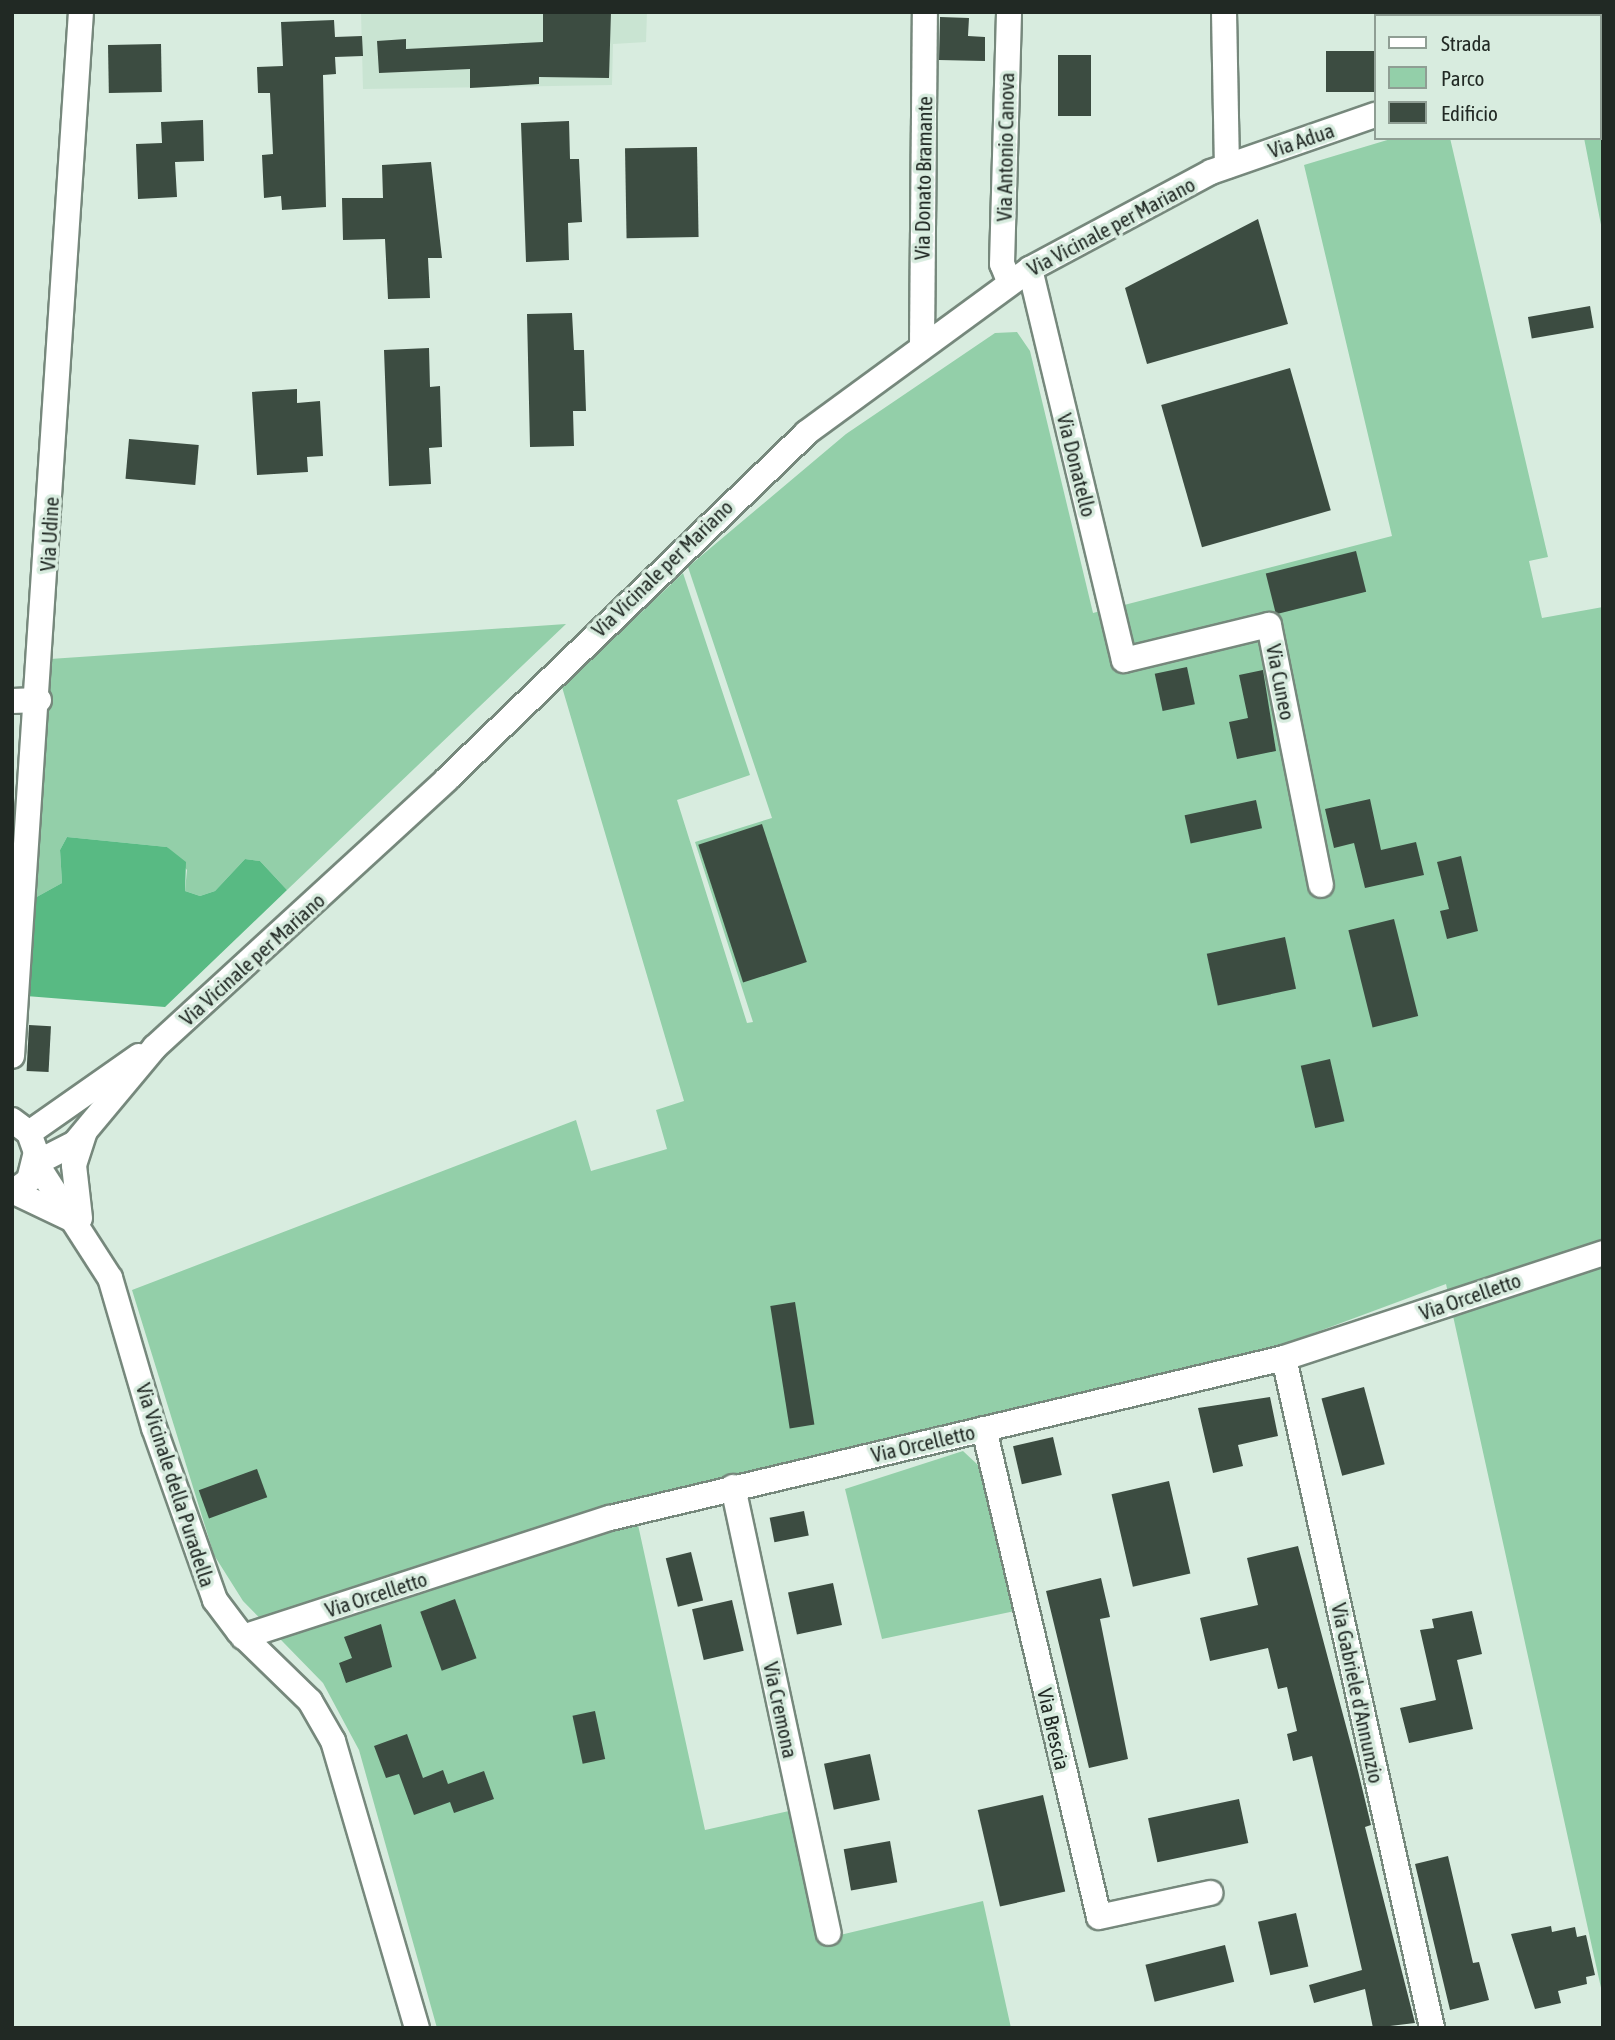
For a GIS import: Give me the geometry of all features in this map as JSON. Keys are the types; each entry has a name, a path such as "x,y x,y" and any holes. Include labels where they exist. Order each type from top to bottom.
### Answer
{"street":[{"name":"Via Udine","path":"12,1056 38,699 81,12"},
{"name":"Via Donato Bramante","path":"922,344 925,12"},
{"name":"Via Antonio Canova","path":"1009,12 1002,264 1019,275"},
{"path":"1224,12 1227,166"},
{"name":"Via Adua","path":"1227,166 1374,115"},
{"name":"Via Vicinale per Mariano","path":"155,1047 447,779 733,498 922,344 1019,275 1227,166"},
{"name":"Via Donatello","path":"1019,275 1124,660"},
{"name":"Via Cuneo","path":"1124,660 1269,625 1321,885"},
{"path":"12,701 38,699"},
{"path":"36,1163 21,1127 68,1109 155,1047"},
{"path":"82,1225 13,1192 36,1163 84,1133 155,1047"},
{"path":"68,1109 84,1133"},
{"path":"82,1225 74,1165 84,1133"},
{"name":"Via Vicinale della Puradella","path":"36,1163 82,1225 110,1278 206,1582 243,1637 304,1693 333,1741 416,2028"},
{"name":"Via Orcelletto","path":"243,1637 610,1518 1284,1358 1603,1253"},
{"name":"Via Gabriele d'Annunzio","path":"1284,1358 1432,2028"},
{"name":"Via Brescia","path":"984,1429 1099,1917 1210,1894"},
{"name":"Via Cremona","path":"733,1487 829,1933"}],"shaded area":[{"path":"361,12 647,12 646,42 613,44 612,85 363,89"}],"green space":[{"path":"1603,41 1603,235 1584,140 1601,140"},
{"path":"1387,140 1450,140 1548,557 1529,561 1542,618 1603,607 1603,1997 1446,1284 1271,1349 633,1502 705,1830 789,1811 819,1940 983,1901 1011,2028 437,2028 359,1750 323,1683 243,1601 214,1555 132,1290 576,1120 591,1171 667,1149 656,1110 684,1101 562,687 683,573 750,775 677,800 747,1023 753,1022 695,842 772,818 688,567 846,434 995,333 1017,332 1030,351 1093,613 1392,536 1304,165"},
{"path":"566,624 287,890 260,861 245,859 215,891 200,896 185,891 187,870 167,847 67,837 60,850 62,883 33,899 50,659"},
{"path":"67,837 167,847 186,862 185,891 200,896 215,891 245,859 260,861 287,890 165,1007 26,996 33,899 62,883 60,850"},
{"path":"963,1451 979,1466 1015,1611 882,1639 845,1489"}],"building":[{"path":"543,12 611,12 609,78 539,77 539,84 470,88 470,69 379,73 377,41 406,39 406,49 543,42"},
{"path":"940,17 969,18 968,36 985,37 985,61 939,60"},
{"path":"334,20 335,37 362,36 363,56 335,57 336,74 323,75 326,207 282,210 281,196 264,198 262,155 273,154 270,93 258,93 257,67 283,66 281,22"},
{"path":"161,44 162,92 109,93 108,45"},
{"path":"1326,51 1374,51 1374,92 1326,92"},
{"path":"1058,55 1091,55 1091,116 1058,116"},
{"path":"203,120 204,161 175,162 177,197 138,199 136,144 162,143 161,122"},
{"path":"569,121 570,159 579,159 582,222 568,223 569,260 526,262 521,123"},
{"path":"697,147 699,237 627,238 625,148"},
{"path":"431,162 442,258 428,258 430,298 388,299 385,239 343,240 342,198 383,198 382,165"},
{"path":"1258,219 1288,324 1147,364 1125,288"},
{"path":"1590,306 1594,328 1532,339 1528,317"},
{"path":"572,313 574,350 584,350 586,411 573,411 574,446 530,447 527,314"},
{"path":"429,348 430,387 440,386 442,447 429,448 431,484 389,486 384,350"},
{"path":"1290,368 1331,510 1202,547 1161,405"},
{"path":"297,389 297,403 320,401 323,456 307,457 308,472 257,475 252,392"},
{"path":"129,439 199,445 195,485 126,479"},
{"path":"1356,551 1366,592 1276,614 1266,573"},
{"path":"1187,667 1195,704 1163,711 1155,674"},
{"path":"1263,670 1276,751 1237,759 1229,722 1248,718 1239,675"},
{"path":"1370,799 1381,850 1416,842 1424,875 1365,888 1354,843 1334,848 1325,809"},
{"path":"1256,800 1262,828 1191,844 1185,815"},
{"path":"762,824 807,962 743,983 698,845"},
{"path":"1461,856 1478,931 1447,939 1440,911 1449,909 1437,862"},
{"path":"1394,919 1418,1016 1373,1027 1348,930"},
{"path":"1285,937 1296,989 1218,1005 1207,954"},
{"path":"29,1025 51,1026 49,1072 27,1071"},
{"path":"1330,1059 1344,1121 1315,1128 1301,1066"},
{"path":"795,1302 814,1424 790,1428 770,1306"},
{"path":"1364,1387 1385,1464 1342,1476 1321,1398"},
{"path":"1270,1397 1278,1436 1238,1445 1243,1466 1213,1473 1198,1408"},
{"path":"1053,1437 1062,1475 1022,1484 1013,1446"},
{"path":"257,1469 267,1497 209,1518 199,1490"},
{"path":"1169,1481 1190,1574 1133,1587 1112,1494"},
{"path":"804,1511 809,1536 774,1542 770,1518"},
{"path":"1298,1546 1358,1771 1371,1825 1365,1827 1415,2023 1373,2028 1365,1989 1314,2003 1309,1985 1362,1970 1312,1756 1293,1761 1287,1734 1297,1731 1287,1687 1278,1689 1268,1648 1210,1661 1200,1618 1258,1605 1247,1558"},
{"path":"691,1552 703,1601 678,1607 666,1558"},
{"path":"1101,1578 1110,1617 1100,1619 1128,1759 1089,1768 1046,1591"},
{"path":"833,1583 842,1625 797,1635 788,1593"},
{"path":"455,1599 477,1658 442,1671 420,1612"},
{"path":"732,1600 744,1651 704,1660 692,1609"},
{"path":"1472,1611 1482,1654 1457,1660 1473,1729 1409,1743 1400,1708 1436,1700 1420,1630 1434,1628 1432,1619"},
{"path":"381,1624 392,1667 346,1683 339,1663 352,1658 344,1637"},
{"path":"595,1711 605,1759 583,1764 573,1716"},
{"path":"407,1734 423,1778 443,1770 448,1784 484,1771 494,1799 454,1813 450,1802 414,1815 399,1774 386,1778 374,1746"},
{"path":"870,1754 880,1800 834,1810 824,1764"},
{"path":"1043,1795 1065,1891 1000,1907 978,1810"},
{"path":"1239,1799 1248,1843 1157,1862 1148,1818"},
{"path":"890,1841 897,1882 851,1891 844,1849"},
{"path":"1448,1856 1473,1963 1479,1962 1489,2000 1450,2010 1415,1864"},
{"path":"1296,1913 1308,1967 1270,1975 1258,1922"},
{"path":"1551,1926 1552,1932 1575,1927 1577,1937 1586,1935 1595,1975 1586,1977 1587,1984 1558,1991 1561,2003 1535,2009 1511,1934"},
{"path":"1225,1945 1234,1982 1155,2002 1145,1965"}]}
